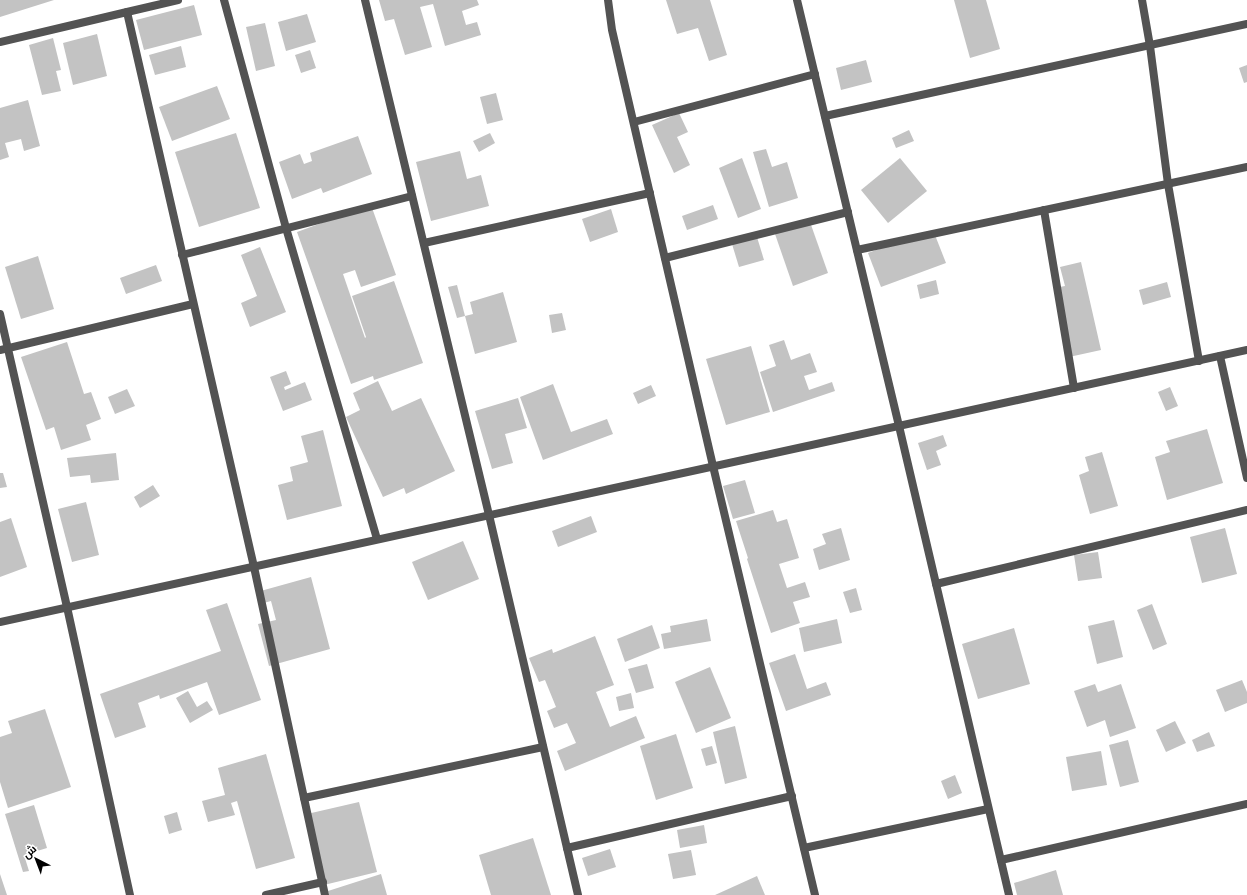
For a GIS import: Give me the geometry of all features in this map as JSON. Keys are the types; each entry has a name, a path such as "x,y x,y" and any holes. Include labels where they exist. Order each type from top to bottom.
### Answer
{"street":[{"path":"0,42 178,0"},
{"path":"224,0 286,228 377,540"},
{"path":"366,0 578,895"},
{"path":"608,0 612,30 713,466 815,895"},
{"path":"797,0 1009,895"},
{"path":"1142,0 1150,46 1168,184 1199,361"},
{"path":"127,12 254,567 326,895"},
{"path":"825,116 1247,24"},
{"path":"634,122 815,74"},
{"path":"857,250 1247,167"},
{"path":"424,243 650,193"},
{"path":"182,255 412,196"},
{"path":"1044,210 1074,388"},
{"path":"665,258 848,212"},
{"path":"4,349 193,304"},
{"path":"0,314 4,349 67,607 130,895"},
{"path":"0,622 1247,350"},
{"path":"1220,356 1247,478"},
{"path":"936,584 1247,510"},
{"path":"304,798 543,747"},
{"path":"567,848 792,796"},
{"path":"1000,860 1247,804"},
{"path":"804,848 988,809"},
{"path":"266,895 323,882"}],"building":[{"path":"0,0 54,0 0,17"},
{"path":"379,0 477,0 479,5 462,11 466,25 477,22 481,35 445,46 433,4 420,7 432,47 405,55 394,19 385,21"},
{"path":"666,0 710,0 727,55 709,61 698,28 677,34"},
{"path":"954,0 986,0 1000,49 970,58"},
{"path":"194,5 202,35 144,50 136,20"},
{"path":"307,14 316,42 286,51 278,22"},
{"path":"265,23 275,66 256,71 246,27"},
{"path":"97,34 107,76 73,85 63,43"},
{"path":"53,38 61,70 56,71 61,91 42,95 29,45"},
{"path":"181,46 186,67 155,75 149,55"},
{"path":"310,50 316,68 301,73 295,55"},
{"path":"866,60 872,82 841,90 836,68"},
{"path":"1247,65 1247,82 1244,83 1239,68"},
{"path":"217,86 230,119 172,141 159,107"},
{"path":"496,93 503,120 487,124 480,97"},
{"path":"28,100 40,146 24,151 21,139 5,143 9,157 0,160 0,108"},
{"path":"679,113 688,132 677,137 690,165 674,173 652,125"},
{"path":"909,130 914,141 896,148 892,138"},
{"path":"236,133 260,208 199,227 175,152"},
{"path":"490,133 495,143 479,152 473,141"},
{"path":"358,136 372,174 323,193 321,188 292,199 279,162 300,154 304,164 312,161 310,153"},
{"path":"766,149 772,167 787,162 798,198 769,207 753,152"},
{"path":"460,151 467,179 481,175 489,206 431,221 416,162"},
{"path":"742,158 761,209 738,218 719,168"},
{"path":"900,158 927,191 888,223 861,190"},
{"path":"371,205 396,275 361,287 355,270 343,274 365,338 366,337 352,296 394,281 423,363 374,380 373,376 351,384 297,232"},
{"path":"713,205 718,219 687,230 682,216"},
{"path":"611,209 618,232 590,242 582,219"},
{"path":"810,222 828,273 793,286 775,234"},
{"path":"933,230 946,263 881,287 868,253"},
{"path":"757,237 764,260 739,267 732,244"},
{"path":"260,247 286,312 250,327 241,303 257,296 241,255"},
{"path":"38,256 54,309 21,319 5,267"},
{"path":"1081,262 1101,350 1069,357 1054,288 1065,286 1060,267"},
{"path":"156,265 162,281 126,294 120,278"},
{"path":"936,280 939,294 920,299 917,285"},
{"path":"1167,282 1171,297 1143,305 1139,290"},
{"path":"457,285 465,316 457,318 448,287"},
{"path":"503,292 517,342 475,354 465,316 473,314 470,302"},
{"path":"562,313 566,330 552,333 549,315"},
{"path":"784,340 791,360 810,353 817,372 804,376 809,390 832,382 835,391 773,412 760,372 776,366 769,345"},
{"path":"67,342 84,394 91,392 101,419 86,425 91,440 61,450 54,427 46,430 21,357"},
{"path":"751,346 770,412 726,425 706,359"},
{"path":"286,371 291,384 284,387 285,390 305,382 312,400 283,411 270,377"},
{"path":"378,381 392,411 421,398 455,471 406,494 404,488 383,497 346,417 360,410 353,393"},
{"path":"553,384 571,432 607,419 613,434 543,460 520,397"},
{"path":"651,385 656,396 638,404 633,393"},
{"path":"1170,387 1178,406 1166,411 1158,392"},
{"path":"127,389 135,406 115,414 108,397"},
{"path":"518,398 527,428 505,434 513,463 492,469 475,411"},
{"path":"1207,429 1223,483 1167,500 1155,457 1170,452 1166,441"},
{"path":"323,430 342,506 287,520 278,485 293,481 290,467 308,462 301,436"},
{"path":"943,435 947,446 936,451 941,465 927,470 918,443"},
{"path":"1102,452 1118,506 1090,514 1079,475 1089,471 1085,457"},
{"path":"116,453 119,480 91,483 90,475 70,477 67,458"},
{"path":"0,473 3,473 7,487 0,488"},
{"path":"745,480 755,513 733,519 723,486"},
{"path":"153,485 160,496 140,508 134,497"},
{"path":"86,502 99,555 72,562 58,509"},
{"path":"773,510 777,522 787,519 799,558 779,564 787,588 805,582 810,597 793,602 800,623 771,633 736,521"},
{"path":"591,516 597,532 558,547 552,531"},
{"path":"11,518 27,567 0,577 0,522"},
{"path":"841,528 850,560 819,570 813,549 826,544 822,534"},
{"path":"1225,528 1237,574 1202,583 1190,537"},
{"path":"463,541 479,579 428,600 412,562"},
{"path":"1098,552 1102,578 1078,581 1074,555"},
{"path":"311,577 330,649 269,666 258,624 276,620 271,601 260,604 257,592"},
{"path":"856,588 862,610 850,613 843,592"},
{"path":"227,603 261,700 219,715 207,682 160,699 159,695 138,703 146,727 115,738 100,694 221,651 206,610"},
{"path":"1152,604 1167,644 1153,650 1137,610"},
{"path":"707,619 711,641 664,649 661,634 671,632 670,626"},
{"path":"837,619 842,643 804,652 799,628"},
{"path":"1114,620 1123,657 1097,664 1088,626"},
{"path":"652,625 660,648 625,662 617,639"},
{"path":"1014,628 1030,684 978,699 962,644"},
{"path":"595,636 614,685 596,692 610,727 636,716 645,738 565,771 557,751 576,743 567,723 554,728 547,711 556,707 545,680 539,682 529,658 552,649 553,653"},
{"path":"795,654 807,689 826,682 831,695 786,711 769,663"},
{"path":"647,664 654,688 636,693 628,669"},
{"path":"710,667 731,718 696,733 675,682"},
{"path":"1242,680 1247,692 1247,703 1225,712 1216,690"},
{"path":"1095,684 1098,692 1121,684 1136,728 1110,737 1105,720 1087,727 1074,691"},
{"path":"188,691 197,707 207,701 213,710 190,723 176,698"},
{"path":"631,693 634,708 619,711 616,697"},
{"path":"45,709 71,787 8,808 0,782 0,737 12,733 8,721"},
{"path":"1175,721 1186,743 1166,752 1156,730"},
{"path":"735,726 747,778 725,784 713,732"},
{"path":"1209,732 1215,746 1197,752 1192,740"},
{"path":"676,734 693,788 656,800 640,746"},
{"path":"1128,740 1139,782 1120,787 1109,745"},
{"path":"712,746 717,763 706,766 701,749"},
{"path":"1101,751 1107,785 1072,791 1066,757"},
{"path":"266,754 295,858 256,869 237,801 231,803 235,815 208,822 202,801 225,795 218,768"},
{"path":"955,775 962,793 948,799 941,781"},
{"path":"359,802 377,872 324,885 307,814"},
{"path":"34,805 47,848 24,855 29,871 23,872 5,814"},
{"path":"177,812 182,830 169,834 164,816"},
{"path":"704,825 707,843 680,848 677,830"},
{"path":"533,838 551,895 491,895 479,855"},
{"path":"610,849 616,867 588,876 582,858"},
{"path":"691,850 696,875 673,879 668,854"},
{"path":"1056,870 1063,895 1017,895 1014,883"},
{"path":"0,874 7,895 0,895"},
{"path":"381,874 387,895 329,895 328,891"},
{"path":"757,876 765,895 715,895"}]}
